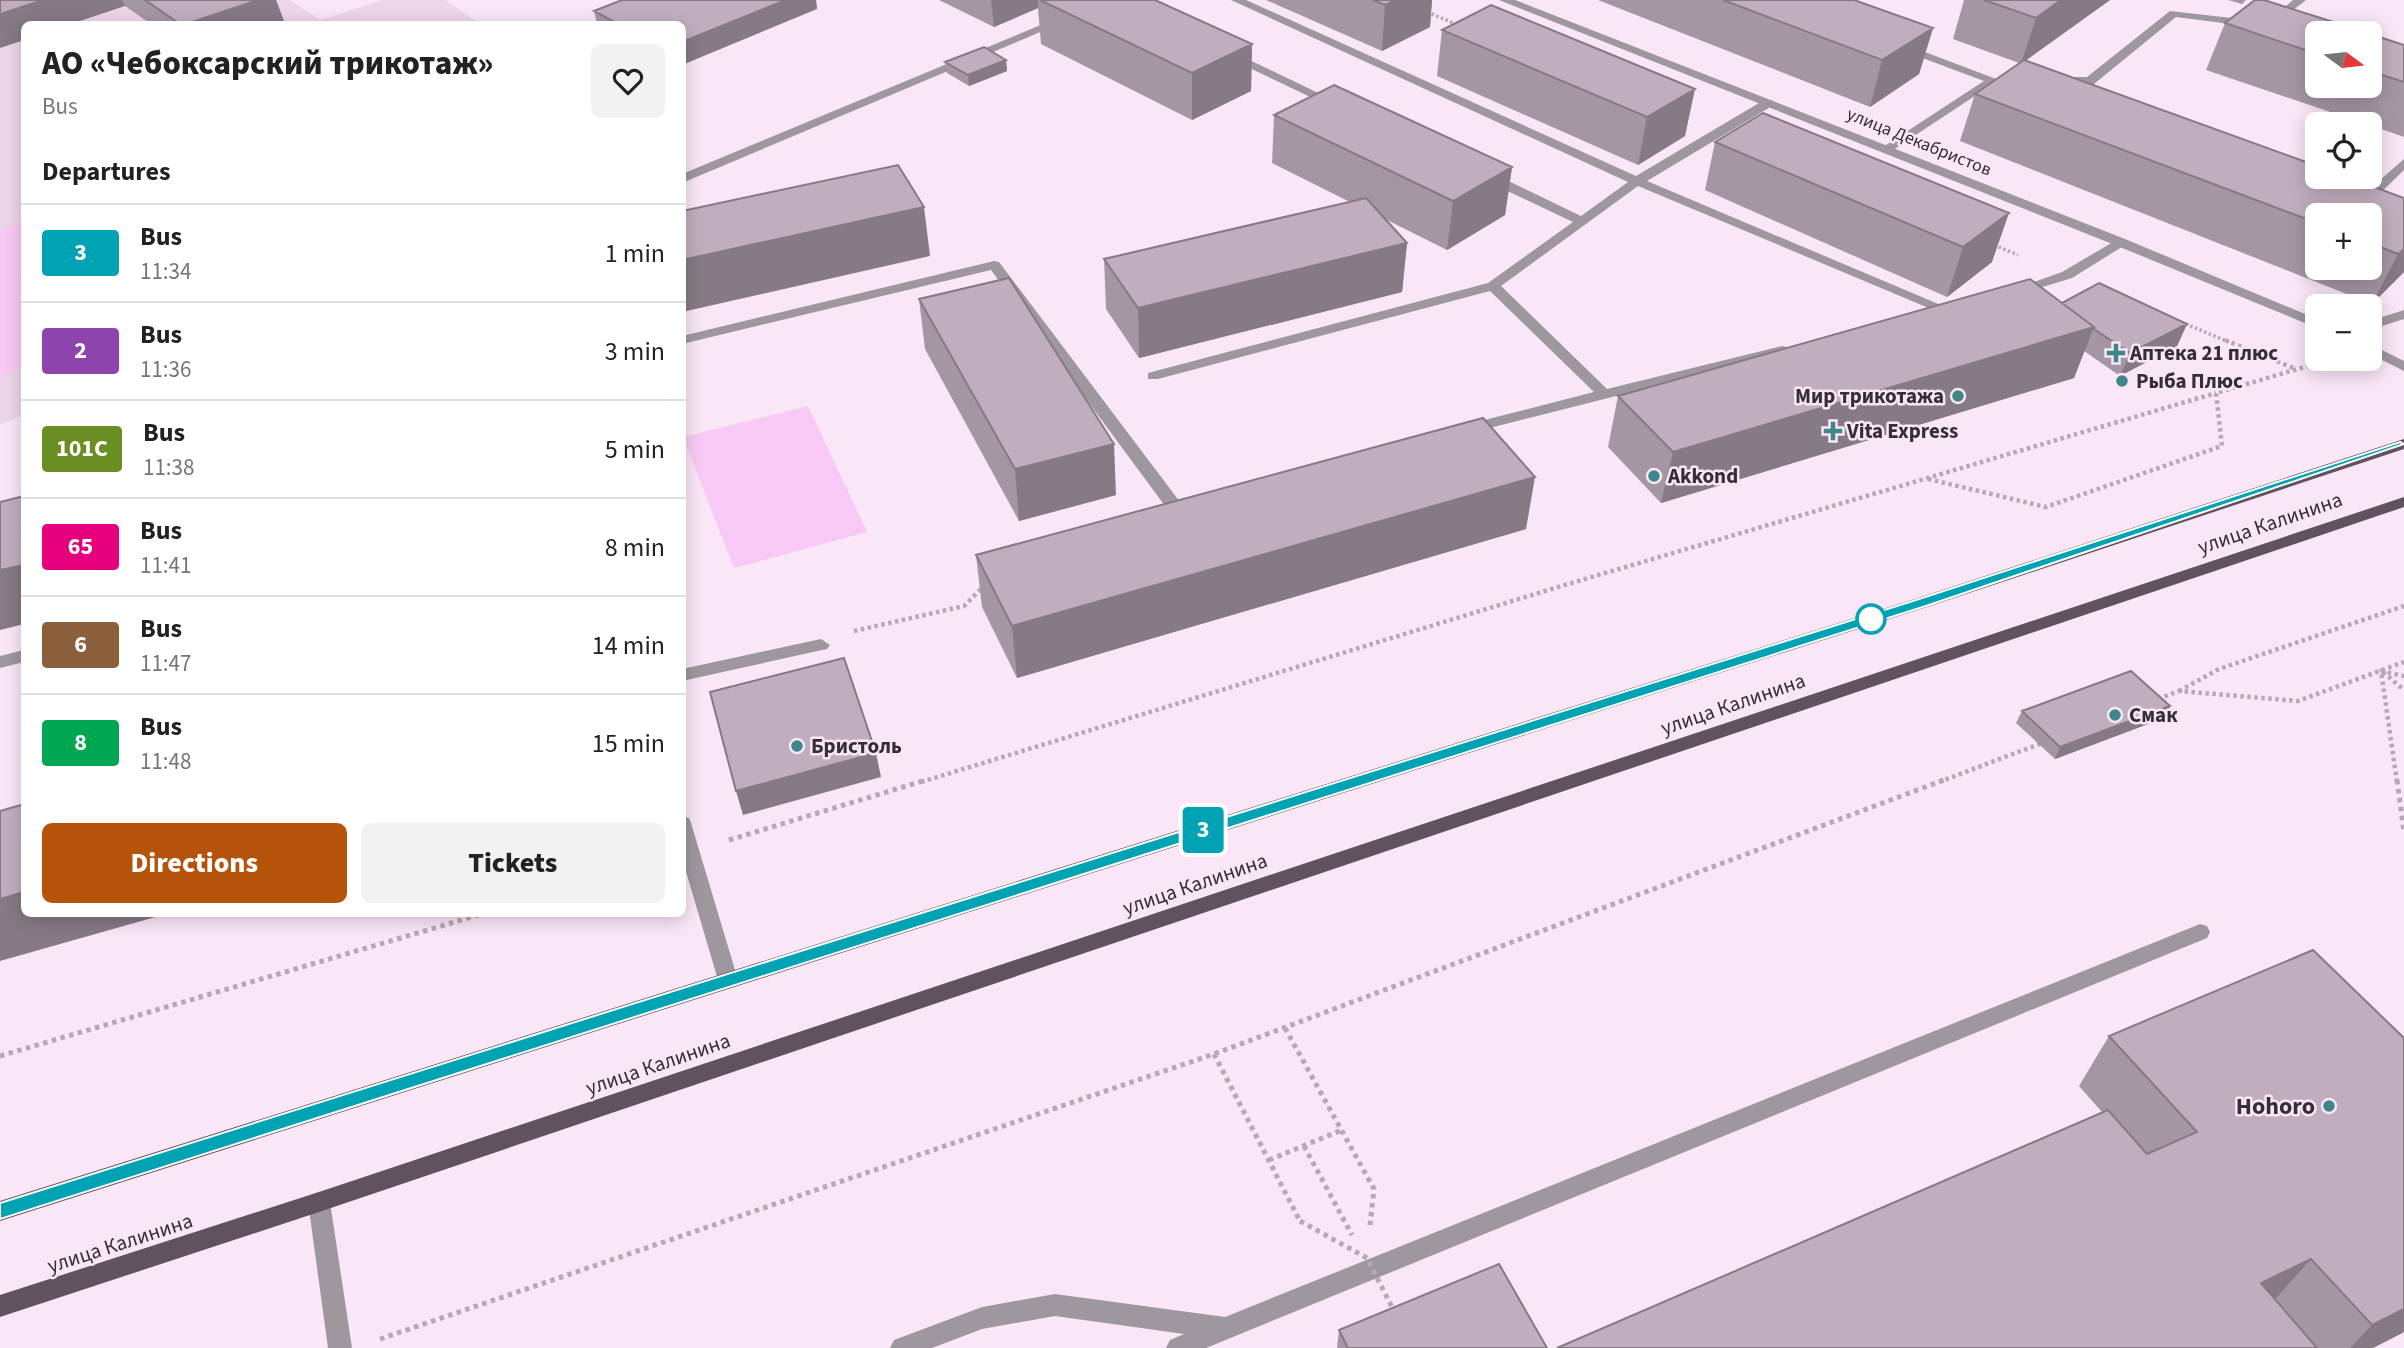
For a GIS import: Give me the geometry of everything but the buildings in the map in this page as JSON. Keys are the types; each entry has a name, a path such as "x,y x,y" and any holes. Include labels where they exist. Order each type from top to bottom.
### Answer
{"main road":[{"name":"улица Калинина","path":"0,1211 1911,606 2404,444"},
{"name":"улица Калинина","path":"0,1306 320,1202 2404,502"}],"street":[{"path":"1237,0 1637,181 1954,309 1921,317"},
{"name":"улица Декабристов","path":"1505,0 2120,242 2305,319"},
{"path":"2048,80 2090,81 2174,13 2275,28 2300,0"},
{"path":"686,177 1067,16"},
{"path":"1889,42 1993,80 2006,82"},
{"path":"1212,46 1348,110"},
{"path":"1887,150 1993,80"},
{"path":"1153,376 1493,286 1637,181 1768,103"},
{"path":"2362,203 2404,163"},
{"path":"1471,168 1583,220"},
{"path":"2001,295 2067,275 2120,242"},
{"path":"686,339 993,265 1174,506"},
{"path":"1493,286 1603,393"},
{"path":"2382,322 2404,314"},
{"path":"1456,432 1603,393 1802,346"},
{"path":"2382,355 2404,367"},
{"path":"686,674 821,645"},
{"path":"0,662 21,657"},
{"path":"686,836 728,980"},
{"path":"1178,1348 2200,932"},
{"path":"320,1202 340,1348"},
{"path":"902,1348 982,1318 1055,1305 1225,1328"}],"path":[{"path":"1423,10 1462,26"},
{"path":"1990,243 2067,275"},
{"path":"2169,317 2296,369"},
{"path":"723,842 1568,584 2305,366"},
{"path":"1927,479 2046,507 2222,446 2216,393"},
{"path":"821,645 842,634 964,606 991,580"},
{"path":"2153,701 2179,691 2219,668 2404,606"},
{"path":"2179,691 2298,701 2404,662"},
{"path":"2381,671 2404,676"},
{"path":"2381,671 2404,690"},
{"path":"2381,671 2404,832"},
{"path":"396,1334 1214,1054 2050,740"},
{"path":"0,1056 472,917"},
{"path":"1285,1028 1374,1189"},
{"path":"1214,1054 1300,1221 1367,1258 1398,1318"},
{"path":"1269,1160 1342,1130"},
{"path":"1304,1146 1334,1202"}],"shaded area":[{"path":"0,0 290,0 320,20 383,0 445,0 476,21 21,21 21,415 0,425"},
{"path":"21,222 21,367 0,377 0,230"},
{"path":"808,406 867,532 734,568 686,445 686,436"}],"bus line":[{"name":"3","path":"0,1211 1924,602 2404,444"}],"place":[{"name":"Аптека 21 плюс","path":"2116,353"},
{"name":"Рыба Плюс","path":"2122,381"},
{"name":"Мир трикотажа","path":"1958,396"},
{"name":"Vita Express","path":"1833,431"},
{"name":"Akkond","path":"1654,476"},
{"name":"Смак","path":"2115,715"},
{"name":"Бристоль","path":"797,746"},
{"name":"Hohoro","path":"2329,1106"}]}
